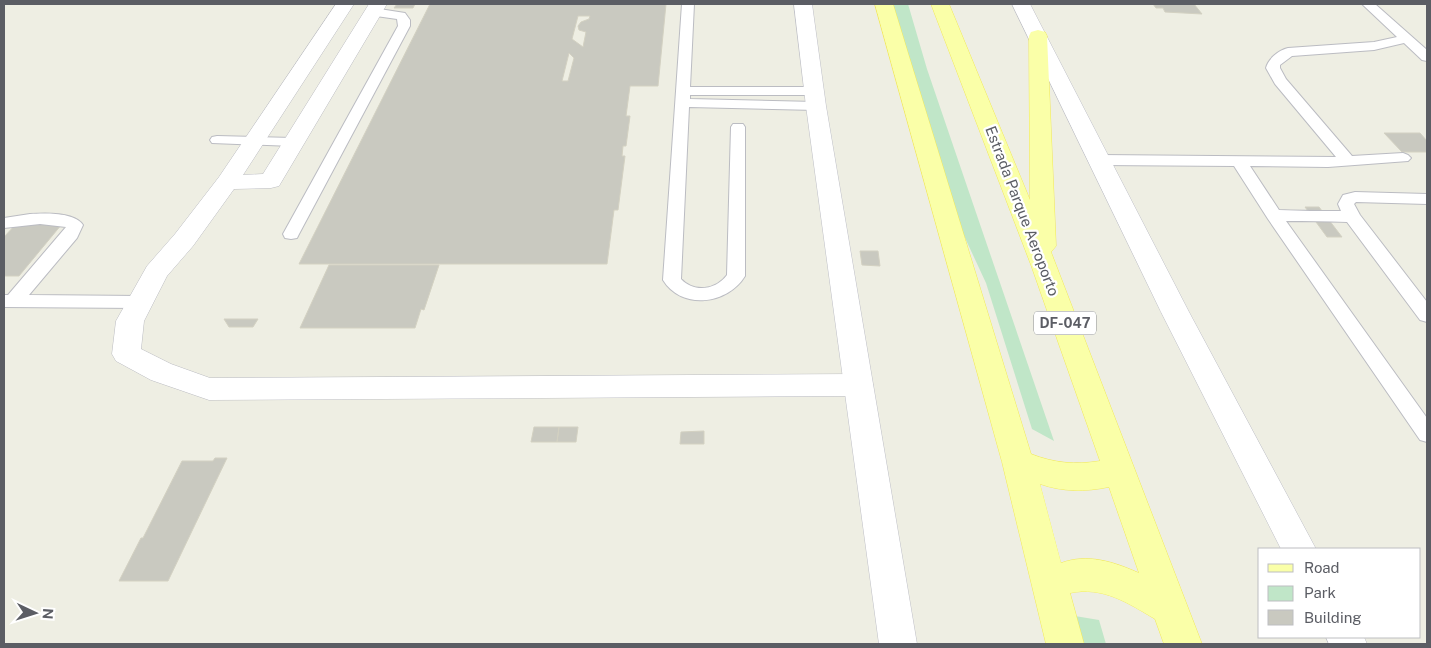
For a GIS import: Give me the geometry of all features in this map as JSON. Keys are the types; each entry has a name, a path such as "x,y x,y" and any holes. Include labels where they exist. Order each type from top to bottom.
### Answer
{"main road":[{"path":"884,4 1018,462 1065,644"},
{"name":"Estrada Parque Aeroporto","path":"940,4 1044,265 1183,644"},
{"path":"1038,36 1044,265"},
{"path":"1018,462 1043,473 1063,477 1086,478 1119,471"},
{"path":"1049,585 1062,578 1088,573 1117,579 1169,607"}],"street":[{"path":"345,4 228,182 184,240 156,272 130,321 126,354 161,372 208,389 858,385"},
{"path":"803,4 815,99 898,644"},
{"path":"1021,4 1175,312 1297,548"},
{"path":"228,182 271,181 375,8"},
{"path":"293,83 331,84"}],"lane":[{"path":"688,4 688,32 682,97 672,280 677,288 688,293 705,294 720,291 731,285 736,276 738,127"},
{"path":"1368,4 1427,57"},
{"path":"292,234 404,26 402,16 375,8"},
{"path":"1348,161 1280,81 1273,68 1274,62 1288,52 1299,50 1374,46 1408,39"},
{"path":"682,97 815,99"},
{"path":"217,140 293,142"},
{"path":"1100,160 1348,161 1403,158"},
{"path":"1239,161 1274,215 1427,434"},
{"path":"1427,199 1355,198 1349,199 1346,204 1352,217 1427,315"},
{"path":"1274,215 1352,217"},
{"path":"4,223 40,219 70,221 75,225 74,229 57,242 8,301"},
{"path":"8,301 140,302"}],"green space":[{"path":"889,4 908,4 927,69 1054,441 1032,429 986,283 953,212 922,121"},
{"path":"1075,616 1099,620 1106,644 1081,644"}],"building":[{"path":"397,4 415,4 413,8 394,8"},
{"path":"430,4 666,4 658,86 630,86 626,116 630,116 626,146 623,146 622,156 625,156 618,210 614,210 607,264 299,264","holes":["578,16 590,16 589,19 581,22 578,26 579,30 586,32 583,47 572,39","569,53 574,58 568,81 562,81"]},
{"path":"1153,4 1194,4 1202,14 1165,12 1163,8 1156,8"},
{"path":"1384,133 1420,133 1427,141 1427,152 1402,152"},
{"path":"1305,207 1319,207 1342,237 1327,237"},
{"path":"16,224 62,224 19,276 4,276 4,237"},
{"path":"860,251 878,251 880,266 862,265"},
{"path":"329,265 439,265 424,310 421,309 415,328 300,328"},
{"path":"224,319 258,319 253,327 229,327"},
{"path":"534,427 559,427 557,442 531,442"},
{"path":"559,427 578,427 576,442 557,442"},
{"path":"704,431 704,444 680,444 681,432"},
{"path":"215,458 227,458 168,581 119,581 182,461 213,461"}]}
